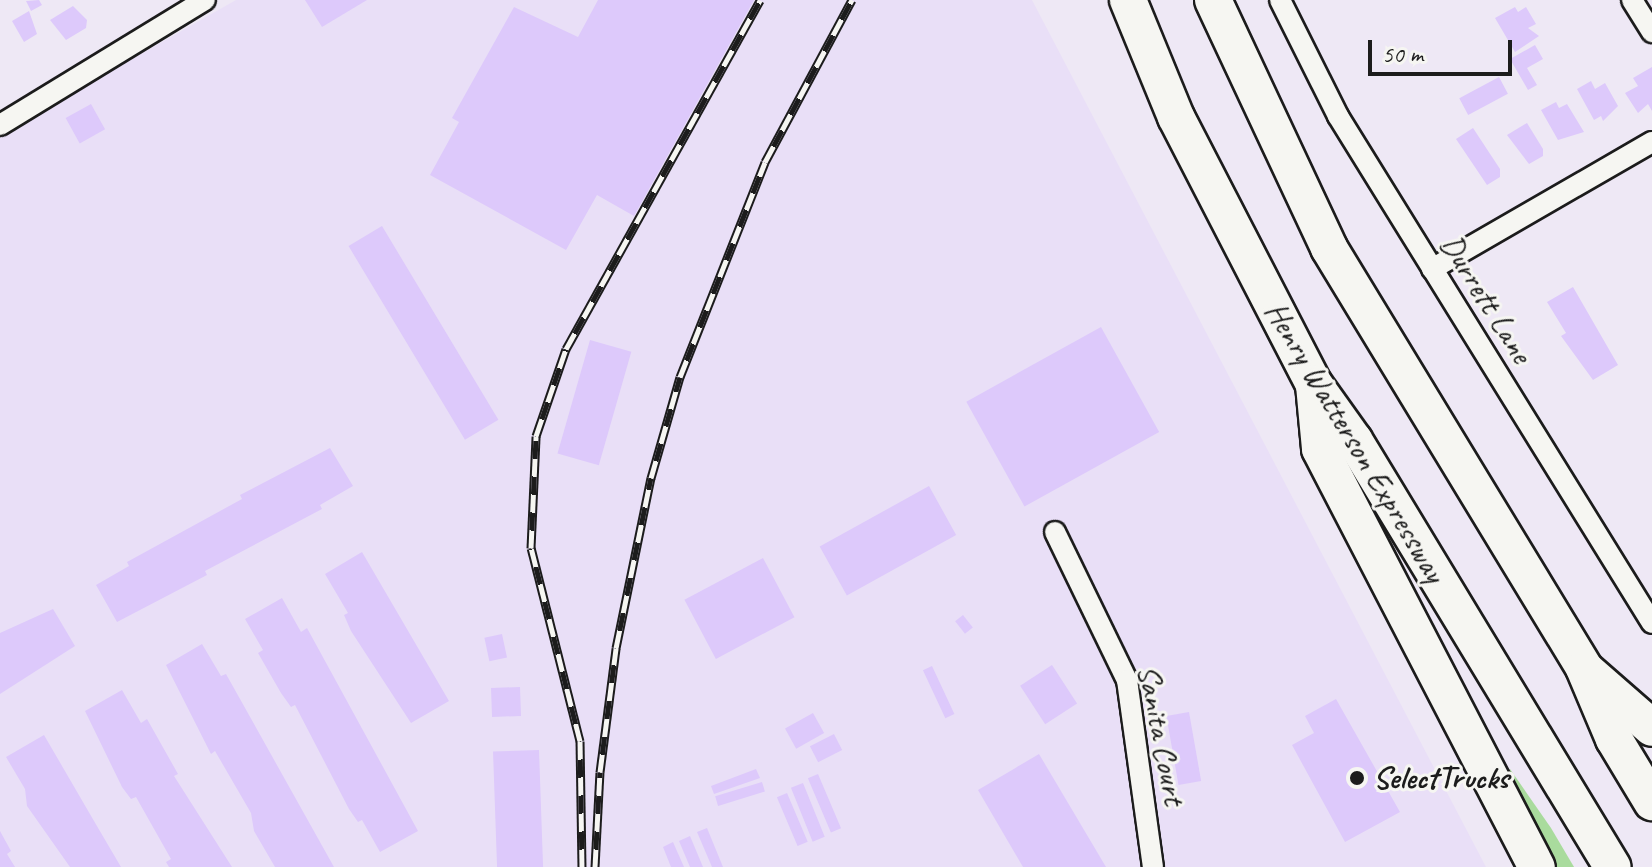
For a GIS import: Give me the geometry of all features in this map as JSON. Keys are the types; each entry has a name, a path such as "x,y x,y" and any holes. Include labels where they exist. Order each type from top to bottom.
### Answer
{"highway":[{"name":"Henry Watterson Expressway","path":"1128,0 1176,117 1314,384 1354,440 1613,867"},
{"path":"1213,0 1329,248 1584,668 1614,739 1652,802"},
{"path":"1314,384 1320,449 1537,867"},
{"path":"1584,668 1652,728"}],"street":[{"path":"0,125 205,0"},
{"name":"Durrett Lane","path":"1280,0 1338,116 1652,623"},
{"path":"1632,0 1652,32"},
{"path":"1432,269 1652,142"},
{"name":"Sanita Court","path":"1055,532 1127,680 1153,867"}],"shaded area":[{"path":"236,0 1032,0 1486,867 0,867 0,134"}],"green space":[{"path":"1510,769 1574,867 1557,867 1505,772"}],"building":[{"path":"39,0 42,5 31,11 26,1"},
{"path":"305,0 367,0 322,27"},
{"path":"598,0 754,0 634,216 597,195 566,250 430,175 459,122 452,118 514,7 578,37"},
{"path":"73,6 87,20 86,28 66,40 50,20"},
{"path":"1515,7 1518,12 1526,7 1536,24 1528,28 1539,36 1515,52 1495,18"},
{"path":"29,11 37,34 24,42 12,21"},
{"path":"1535,45 1543,59 1527,68 1537,85 1528,90 1510,59"},
{"path":"1652,67 1652,111 1648,104 1638,113 1625,93 1638,86 1633,78"},
{"path":"1499,77 1508,94 1468,115 1459,98"},
{"path":"1591,81 1595,89 1605,83 1618,106 1603,121 1601,116 1594,120 1577,89"},
{"path":"1556,102 1559,108 1567,104 1584,132 1558,140 1541,110"},
{"path":"91,104 105,129 80,143 66,118"},
{"path":"1527,123 1543,149 1543,156 1529,164 1507,135"},
{"path":"1473,128 1500,169 1500,177 1487,185 1456,139"},
{"path":"382,226 498,420 465,440 349,246"},
{"path":"1573,287 1618,365 1593,380 1561,336 1566,333 1547,302"},
{"path":"1101,327 1159,432 1024,507 966,402"},
{"path":"590,340 631,352 599,465 557,453"},
{"path":"330,448 353,486 320,505 322,509 117,622 96,585 129,566 127,562 242,499 240,495"},
{"path":"929,486 956,535 847,596 820,547"},
{"path":"362,552 449,701 411,723 351,631 344,615 348,613 325,574"},
{"path":"763,558 794,617 716,659 684,600"},
{"path":"282,598 301,632 307,628 418,831 380,852 362,820 358,822 349,809 295,705 291,707 281,693 258,653 263,650 245,619"},
{"path":"53,609 75,646 0,694 0,633"},
{"path":"963,615 973,628 965,634 955,621"},
{"path":"502,634 507,657 489,661 484,638"},
{"path":"202,644 221,676 226,674 334,867 275,867 254,831 251,813 215,751 211,754 166,665"},
{"path":"1052,665 1077,704 1045,724 1020,686"},
{"path":"932,666 954,714 945,718 923,670"},
{"path":"520,687 521,716 492,717 491,688"},
{"path":"122,690 141,723 147,719 178,774 174,776 232,867 169,867 166,862 171,859 136,797 131,799 122,787 85,711"},
{"path":"1336,699 1400,812 1345,842 1292,745 1314,733 1305,716"},
{"path":"1189,712 1201,781 1179,785 1166,716"},
{"path":"813,713 824,733 796,749 785,729"},
{"path":"834,734 842,750 818,762 810,746"},
{"path":"44,735 121,867 70,867 27,806 25,789 6,757"},
{"path":"539,750 543,867 497,867 493,752"},
{"path":"1039,754 1106,867 1023,867 978,790"},
{"path":"756,769 760,778 714,794 711,786"},
{"path":"818,774 841,828 831,833 808,778"},
{"path":"762,782 765,792 718,806 715,796"},
{"path":"803,783 825,837 813,842 791,788"},
{"path":"787,793 808,842 798,846 777,797"},
{"path":"707,828 723,867 712,867 697,832"},
{"path":"0,831 11,851 7,854 15,867 0,867"},
{"path":"690,836 703,867 690,867 679,841"},
{"path":"673,842 684,867 671,867 663,847"}],"railway":[{"path":"582,867 580,741 531,548 536,436 566,349 760,0"},
{"path":"595,867 600,772 616,648 651,478 680,377 765,162 852,0"}],"place":[{"name":"SelectTrucks","path":"1357,778"}]}
